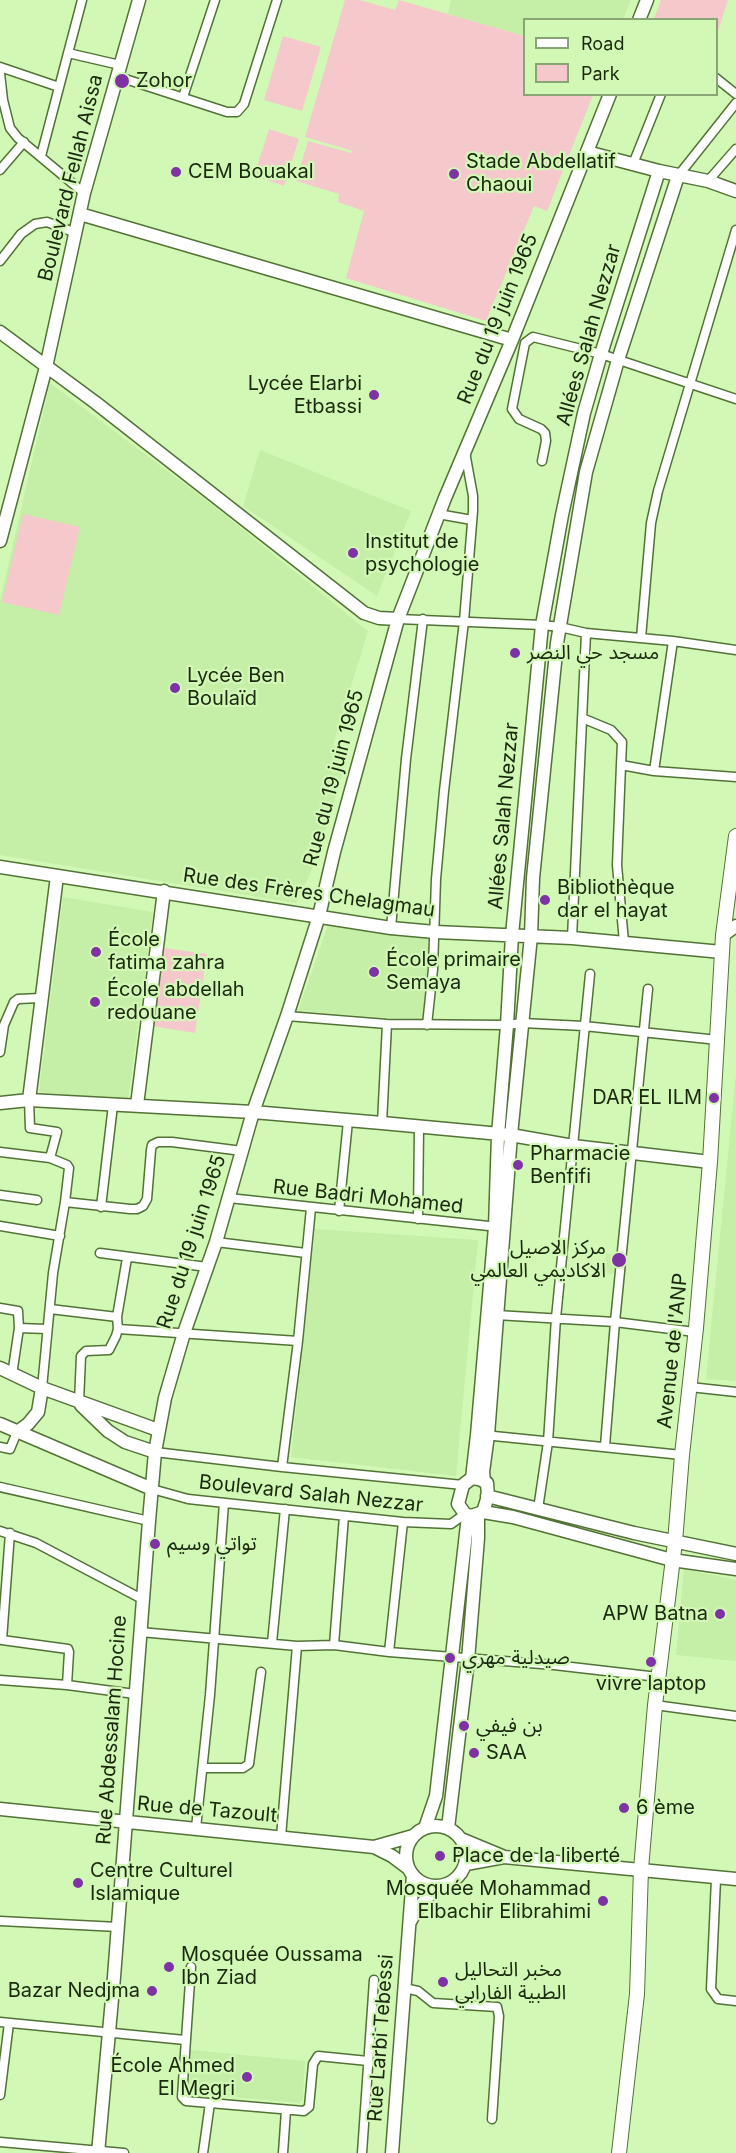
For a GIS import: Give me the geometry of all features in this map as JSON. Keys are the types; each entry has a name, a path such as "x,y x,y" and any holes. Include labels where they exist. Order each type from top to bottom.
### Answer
{"main road":[{"name":"Avenue de l'ANP","path":"619,2153 637,1994 641,1869 655,1705 675,1542 710,1162 723,935 736,836"}],"street":[{"path":"41,156 81,0"},
{"name":"Boulevard Fellah Aissa","path":"0,541 2,524 46,367 84,192 139,0"},
{"path":"183,97 214,0"},
{"path":"68,53 183,97 234,113 241,110 278,0"},
{"path":"640,18 647,0"},
{"path":"0,67 59,87"},
{"path":"0,73 6,119 10,128 84,192"},
{"path":"718,79 736,94"},
{"name":"Rue du 19 juin 1965","path":"152,1489 158,1430 171,1372 216,1242 253,1113 287,1016 318,916 398,619 438,514 512,340 609,96"},
{"path":"633,164 660,96"},
{"path":"682,1455 483,1435 496,1315 500,1227 531,936 534,867 560,627 586,472 618,360 678,176 736,103"},
{"path":"0,170 24,141"},
{"path":"708,182 736,149"},
{"path":"587,152 736,190"},
{"name":"Allées Salah Nezzar","path":"473,1481 483,1435 500,1227 498,1135 512,935 542,625 573,466 601,354 659,171"},
{"path":"80,214 512,340"},
{"path":"0,261 21,234 35,224 47,222 76,232"},
{"path":"641,638 651,524 658,491 736,230"},
{"path":"0,332 96,403 364,613 379,618 542,625 586,633 673,641 736,650"},
{"path":"542,461 546,441 545,433 519,418 512,410 525,343 529,339 538,337 601,354 736,399"},
{"path":"427,1024 435,932 436,879 444,791 465,621 472,520 473,496 465,452"},
{"path":"438,514 472,520"},
{"path":"391,928 406,759 423,619"},
{"path":"572,938 586,633"},
{"path":"654,771 673,641"},
{"path":"582,718 611,730 622,742 617,865 624,942"},
{"path":"621,765 654,771 736,777"},
{"name":"Rue des Frères Chelagmau","path":"0,867 391,928 572,938 722,952"},
{"path":"50,1158 57,1132 30,1128 29,1100 57,876"},
{"path":"137,1105 164,891"},
{"path":"723,935 736,926"},
{"path":"538,1509 548,1442 556,1318 590,974"},
{"path":"606,1446 615,1322 648,988"},
{"path":"0,1052 4,1025 14,1002 18,999 40,998"},
{"path":"287,1016 387,1024 507,1025 522,1023 585,1026 718,1041"},
{"path":"382,1123 387,1024"},
{"path":"0,1103 29,1100 137,1105 382,1123 511,1136 573,1146 710,1162"},
{"path":"101,1207 112,1105"},
{"path":"339,1211 348,1121"},
{"path":"418,1219 419,1127"},
{"path":"65,1202 137,1209 143,1206 147,1199 151,1150 155,1143 172,1142 242,1151"},
{"path":"0,1152 50,1158 69,1168 53,1273 38,1412 17,1432 10,1449 0,1447"},
{"path":"0,1195 37,1200"},
{"name":"Rue Badri Mohamed","path":"229,1198 500,1227"},
{"path":"282,1467 298,1341 311,1208"},
{"path":"0,1226 60,1236"},
{"path":"216,1242 306,1253"},
{"path":"100,1254 207,1267"},
{"path":"128,1258 117,1317 118,1329 110,1350 86,1351 81,1356 79,1402 108,1431 125,1442 155,1452"},
{"path":"0,1308 17,1310 19,1328 12,1375"},
{"path":"50,1309 117,1317"},
{"path":"496,1315 615,1322 695,1332"},
{"path":"19,1328 47,1329"},
{"path":"118,1329 298,1341"},
{"path":"0,1368 42,1388 158,1430"},
{"path":"690,1387 736,1392"},
{"path":"0,1424 152,1489"},
{"name":"Boulevard Salah Nezzar","path":"155,1452 282,1467 473,1481"},
{"path":"425,1828 436,1796 451,1658 473,1514 488,1496 487,1486 473,1481 458,1504 473,1514 513,1517 672,1560 736,1569"},
{"path":"0,1487 149,1521"},
{"name":"Boulevard Salah Nezzar","path":"152,1489 188,1499 403,1522 451,1524 473,1514"},
{"name":"Rue Abdessalam Hocine","path":"98,2152 152,1489"},
{"path":"488,1496 675,1542 736,1554"},
{"path":"196,1828 204,1768 224,1503"},
{"path":"272,1643 285,1509"},
{"path":"448,1828 468,1660 478,1538 473,1514"},
{"path":"334,1645 344,1516"},
{"path":"389,1652 403,1522"},
{"path":"594,1538 599,1524"},
{"path":"0,1531 36,1543 142,1599"},
{"path":"10,1533 2,1641 68,1649 67,1685"},
{"path":"140,1632 297,1646 334,1645 658,1677"},
{"path":"281,1837 297,1646"},
{"path":"204,1768 243,1768 249,1764 261,1672"},
{"path":"0,1680 67,1685 135,1694"},
{"path":"655,1705 736,1716"},
{"name":"Rue de Tazoult","path":"0,1809 374,1847 392,1856 410,1872"},
{"path":"462,1839 466,1864 462,1873 455,1880 447,1885 428,1885 410,1872 406,1852 413,1836 425,1828 437,1826 448,1828 462,1839 504,1857"},
{"name":"Rue de Tazoult","path":"374,1847 413,1836"},
{"path":"466,1864 504,1857 641,1869 716,1879 736,1879"},
{"name":"Rue Larbi Tebessi","path":"392,2153 410,1872"},
{"path":"716,1879 711,1989 718,1999 736,2001"},
{"name":"Rue Larbi Tebessi","path":"408,1926 416,1911 437,1886"},
{"path":"0,1921 118,1928"},
{"path":"191,1967 183,2099 188,2102 304,2111 309,2108 313,2064 318,2056 368,2061"},
{"path":"362,2153 374,1980"},
{"path":"404,1988 418,1991 433,2003 497,2007 499,2016 492,2119"},
{"path":"0,2095 4,2022 185,2040"},
{"path":"203,2153 210,2103"},
{"path":"283,2153 286,2110"},
{"path":"0,2142 124,2153"}],"shaded area":[{"path":"451,0 631,0 623,18 523,18 523,36 448,14"},
{"name":"Lycée Ben Boulaïd","path":"50,383 210,503 368,631 333,745 349,753 316,861 296,903 0,855 0,601"},
{"name":"Institut de psychologie","path":"260,450 411,511 377,596 243,506"},
{"name":"École abdellah redouane","path":"63,897 153,912 128,1100 39,1092"},
{"name":"École primaire Semaya","path":"330,920 439,932 431,1021 298,1011"},
{"path":"736,1073 736,1381 706,1379"},
{"path":"315,1229 478,1240 456,1476 291,1457"},
{"path":"606,1253 620,1256 613,1274 604,1273"},
{"path":"684,1569 736,1580 736,1661 676,1655"},
{"name":"École Ahmed El Megri","path":"191,2050 305,2061 303,2099 299,2103 189,2093"}],"green space":[{"name":"Stade Abdellatif Chaoui","path":"345,0 360,0 395,10 399,0 523,36 523,96 593,96 547,211 534,206 486,321 346,278 364,211 338,202 339,194 296,181 308,141 351,153 353,151 305,137"},
{"path":"661,0 728,0 718,31 718,18 654,18"},
{"path":"283,36 321,47 302,111 264,100"},
{"path":"269,129 299,139 284,186 254,176"},
{"path":"23,514 80,527 59,615 2,602"},
{"path":"164,948 207,954 195,1033 152,1026"}],"place":[{"name":"Zohor","path":"122,81"},
{"name":"CEM Bouakal","path":"176,172"},
{"name":"Stade Abdellatif Chaoui","path":"454,174"},
{"name":"Lycée Elarbi Etbassi","path":"374,395"},
{"name":"Institut de psychologie","path":"353,553"},
{"name":"مسجد حي النصر","path":"515,653"},
{"name":"Lycée Ben Boulaïd","path":"175,688"},
{"name":"Bibliothèque dar el hayat","path":"545,900"},
{"name":"École fatima zahra","path":"96,952"},
{"name":"École primaire Semaya","path":"374,972"},
{"name":"École abdellah redouane","path":"95,1002"},
{"name":"DAR EL ILM","path":"714,1098"},
{"name":"Pharmacie Benfifi","path":"518,1165"},
{"name":"مركز الاصيل الاكاديمي العالمي","path":"619,1260"},
{"name":"تواتي وسيم","path":"155,1544"},
{"name":"APW Batna","path":"720,1614"},
{"name":"صيدلية مهري","path":"450,1658"},
{"name":"vivre laptop","path":"651,1662"},
{"name":"بن فيفي","path":"464,1726"},
{"name":"SAA","path":"474,1753"},
{"name":"6 ème","path":"624,1808"},
{"name":"Place de la liberté","path":"440,1856"},
{"name":"Centre Culturel Islamique","path":"78,1883"},
{"name":"Mosquée Mohammad Elbachir Elibrahimi","path":"603,1901"},
{"name":"Mosquée Oussama Ibn Ziad","path":"169,1967"},
{"name":"مخبر التحاليل الطبية الفارابي","path":"443,1982"},
{"name":"Bazar Nedjma","path":"152,1991"},
{"name":"École Ahmed El Megri","path":"247,2077"}]}
